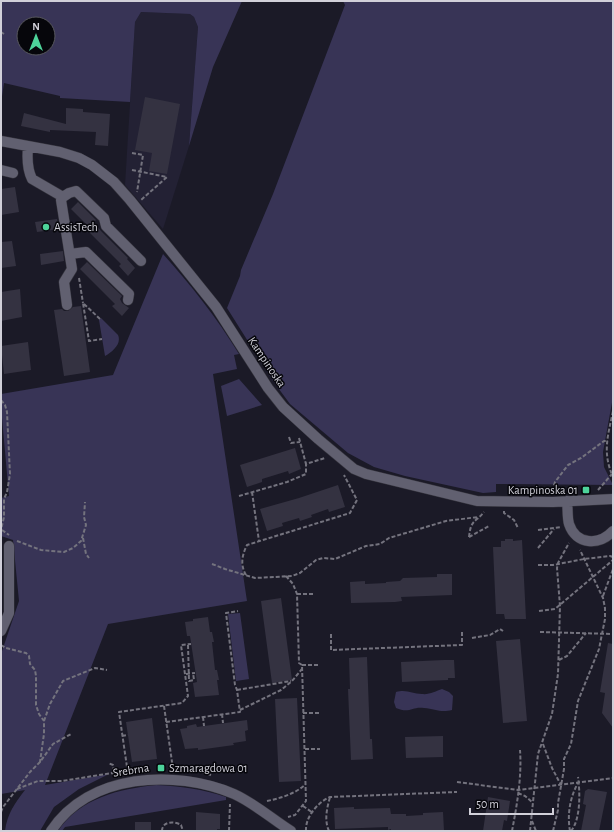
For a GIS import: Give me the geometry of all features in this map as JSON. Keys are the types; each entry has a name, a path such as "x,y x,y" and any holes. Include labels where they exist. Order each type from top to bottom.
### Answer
{"street":[{"name":"Kampinoska","path":"1,141 60,152 79,158 92,165 114,182 216,307 268,388 283,407 318,439 354,468 366,474 477,501 567,501 613,499"},
{"path":"28,147 27,159 32,179 63,197"},
{"path":"1,170 13,173"},
{"path":"67,305 64,282 72,269 61,200 69,193 76,191 104,218 106,226 141,261"},
{"path":"70,254 86,252 129,294 128,300"},
{"path":"567,501 569,523 575,534 580,538 589,541 599,541 608,537 613,531"},
{"path":"1,630 9,613 11,541"},
{"name":"Srebrna","path":"51,831 57,821 71,807 91,795 111,786 123,783 158,779 191,782 210,786 233,794 291,831"}],"path":[{"path":"132,153 143,155 136,194"},
{"path":"132,170 166,177 141,200"},
{"path":"100,319 83,303 89,341 102,339"},
{"path":"1,400 7,412 10,474 7,492 4,499 4,517 1,530 11,541 41,550 64,552 74,548 81,541 86,525 84,517 85,502"},
{"path":"594,493 612,476 607,464 606,456 613,411"},
{"path":"289,437 291,443 300,442"},
{"path":"239,496 288,482 306,474 306,464 299,438"},
{"path":"552,494 554,482 568,465 581,458 604,441 608,441"},
{"path":"306,464 325,458 320,454"},
{"path":"246,575 243,569 242,558 243,552 247,545 350,513 357,500 341,471"},
{"path":"252,492 259,541"},
{"path":"486,508 486,510 474,520 470,528 469,537 489,526"},
{"path":"504,508 504,513 514,520 518,528"},
{"path":"212,564 255,578 295,576 307,566 312,565 316,560 323,558 335,559 366,546 380,544 389,538 446,521 478,517"},
{"path":"538,530 545,528 559,528 569,523"},
{"path":"538,548 554,529"},
{"path":"82,537 86,554 89,558"},
{"path":"530,831 538,754 543,744 552,714 556,692 560,632 560,606 557,578 558,563 571,539"},
{"path":"553,831 558,810 564,759 571,744 578,701 593,665 605,620 606,608 603,598 580,550 577,548"},
{"path":"538,565 553,565 584,559 610,556 613,557"},
{"path":"540,611 556,610 613,560"},
{"path":"603,598 613,569"},
{"path":"285,817 295,815 306,801 302,666 299,663 297,594 293,584 286,576"},
{"path":"297,594 315,594"},
{"path":"238,611 226,613 235,685 240,710"},
{"path":"331,634 331,650 462,645 462,630"},
{"path":"472,638 490,635 500,630 503,631"},
{"path":"540,632 613,634"},
{"path":"559,660 567,656 586,633"},
{"path":"129,772 119,712 182,703 188,696 187,674 190,644 181,645 187,674 189,681 194,680 194,673 187,674"},
{"path":"1,645 6,648 26,653 29,656 30,664 35,670 36,676 36,705 39,714 44,721"},
{"path":"302,666 318,665"},
{"path":"40,762 44,734 44,721 50,704 63,681 95,668 107,670"},
{"path":"166,722 240,712 240,710 281,690 292,681 302,669"},
{"path":"237,690 292,681"},
{"path":"164,706 173,769"},
{"path":"303,714 319,713"},
{"path":"222,714 223,723"},
{"path":"203,717 204,726"},
{"path":"1,812 30,772 40,762 53,744 71,734"},
{"path":"122,736 128,735"},
{"path":"543,744 552,768 561,784"},
{"path":"305,749 320,749"},
{"path":"512,831 522,764 520,750"},
{"path":"17,789 38,781 62,781 114,774 113,765 108,763"},
{"path":"571,831 575,826 580,800 578,777"},
{"path":"518,792 561,784 613,778"},
{"path":"457,782 518,792 526,796 533,803"},
{"path":"571,831 568,821 573,793 579,782"},
{"path":"262,802 289,795 306,784"},
{"path":"306,831 307,821 319,803 330,797 457,792"},
{"path":"329,831 327,826 327,811 330,797"},
{"path":"229,831 230,801"},
{"path":"303,806 312,813"},
{"path":"532,819 536,831"},
{"path":"162,831 162,827 167,823 178,823 183,827 183,831"}],"shaded area":[{"path":"1,1 242,1 213,67 189,146 198,27 194,17 190,14 141,12 135,22 130,102 60,98 60,96 4,83 1,103"},
{"path":"343,1 613,1 613,397 603,452 604,467 613,485 496,484 496,492 483,493 405,476 374,467 348,453 290,404 273,381 227,308 241,270 273,194 345,5"},
{"path":"141,12 190,14 194,17 198,27 189,146 163,229 125,185 135,22"},
{"path":"163,254 203,302 239,354 234,355 237,369 213,374 247,601 108,624 45,785 109,774 79,789 54,807 40,831 5,831 12,809 25,790 1,794 1,654 19,601 13,540 1,536 1,498 9,496 1,394 113,375"},
{"path":"101,318 118,335 119,338 119,342 116,347 105,356 99,320"},
{"path":"239,379 262,405 227,416 221,386"},
{"path":"240,613 249,679 236,681 228,614"},
{"path":"442,689 449,692 453,696 452,710 441,711 428,708 417,708 401,710 396,708 394,702 396,692 403,691 425,694"},
{"path":"156,785 200,790 226,797 226,800 65,827 62,831 58,831 77,810 101,797 128,789"}],"building":[{"path":"145,97 180,104 167,174 149,171 152,153 135,150"},
{"path":"66,108 83,109 83,112 110,114 108,146 95,145 96,132 50,130 50,132 21,126 24,113 66,124"},
{"path":"15,187 19,212 1,215 1,189"},
{"path":"78,202 96,220 94,222 101,231 128,258 127,259 135,268 128,276 119,266 121,264 86,229 89,227 71,209"},
{"path":"57,219 59,229 37,232 35,222"},
{"path":"12,241 16,266 1,268 1,242"},
{"path":"63,251 64,261 41,265 40,254"},
{"path":"87,262 122,296 120,299 122,303 129,308 122,316 112,306 115,304 80,269"},
{"path":"20,289 22,317 1,321 1,292"},
{"path":"81,306 90,372 64,376 54,310 62,309 64,311 68,311 73,307"},
{"path":"28,342 31,370 4,374 1,346"},
{"path":"295,448 301,469 289,474 288,471 262,479 262,482 247,487 240,465"},
{"path":"338,485 345,507 329,512 328,509 300,521 299,518 282,523 283,526 267,531 260,509"},
{"path":"505,539 513,539 513,541 522,540 526,619 505,619 504,614 496,614 493,547 501,547 501,541 505,541"},
{"path":"437,574 452,574 452,595 401,597 402,601 395,602 351,603 350,582 365,581 365,584 386,583 400,581 403,578 437,577"},
{"path":"281,598 292,680 272,683 261,601"},
{"path":"208,617 210,632 212,632 214,642 212,642 215,670 217,670 219,680 217,680 219,695 195,697 193,683 197,682 190,636 187,636 185,622 193,621 193,619"},
{"path":"520,639 527,721 503,723 496,641"},
{"path":"608,643 613,644 613,728 602,713 605,693 600,692"},
{"path":"367,657 370,739 372,739 373,759 351,760 348,689 350,689 349,658"},
{"path":"454,660 455,678 448,678 448,680 402,682 401,662"},
{"path":"297,698 301,781 279,782 275,699"},
{"path":"152,718 157,759 132,762 126,722"},
{"path":"247,720 248,730 245,731 246,741 233,743 234,745 198,750 198,748 185,749 180,729 196,724 197,727"},
{"path":"443,736 443,757 406,758 405,737"},
{"path":"588,789 607,792 599,831 581,831 586,805 583,804 585,791"},
{"path":"488,797 510,801 507,821 504,820 502,831 483,831"},
{"path":"354,807 354,809 390,808 391,814 406,814 406,816 443,812 444,831 391,831 391,829 388,830 388,827 335,829 334,808"},
{"path":"196,812 220,814 220,829 217,829 217,831 196,831"},
{"path":"135,822 151,822 151,831 135,831"}],"place":[{"name":"AssisTech","path":"46,227"},
{"name":"Kampinoska 01","path":"586,490"},
{"name":"Szmaragdowa 01","path":"161,768"}]}
